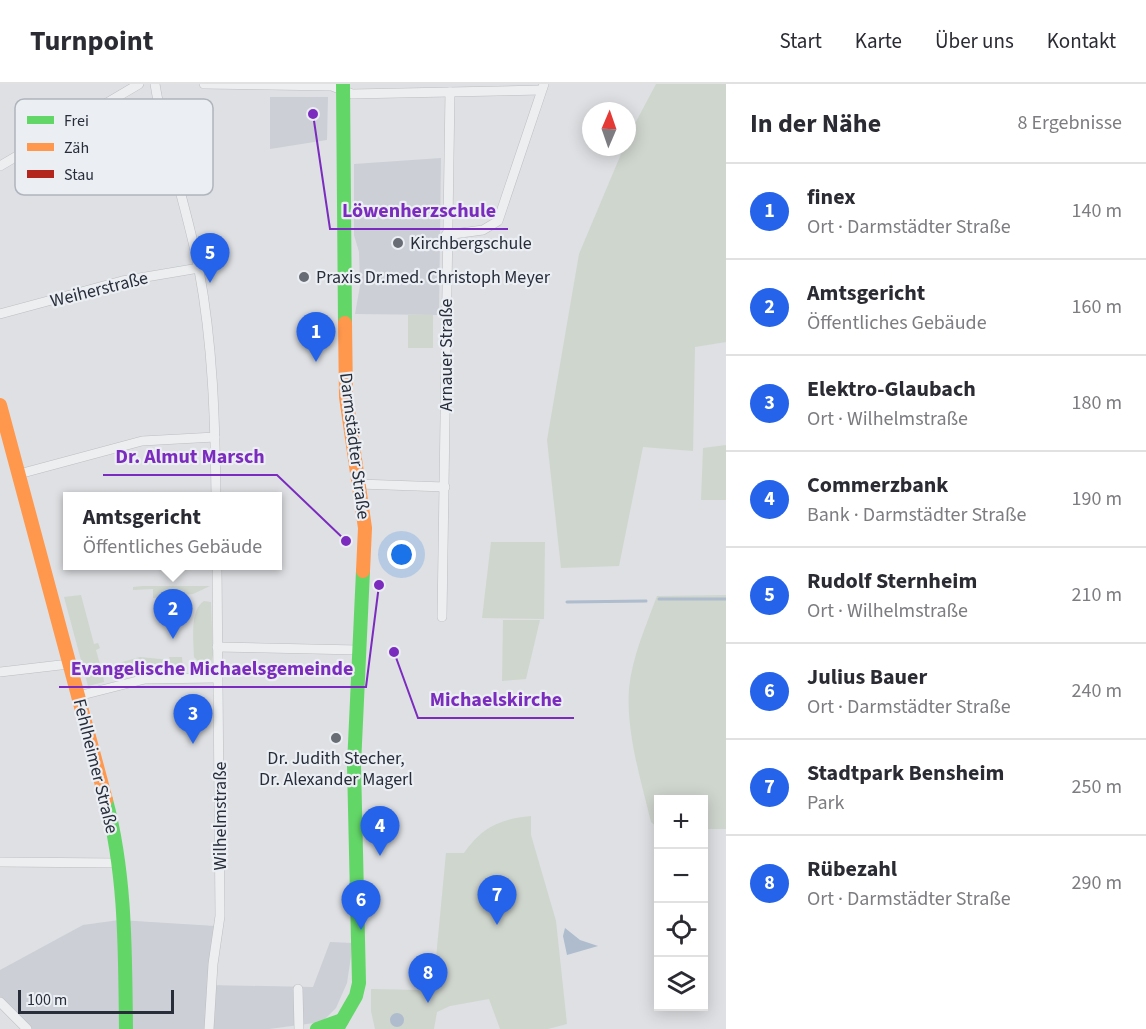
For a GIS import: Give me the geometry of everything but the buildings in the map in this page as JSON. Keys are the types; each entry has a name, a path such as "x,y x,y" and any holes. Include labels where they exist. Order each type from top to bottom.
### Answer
{"main road":[{"name":"Darmstädter Straße","path":"343,87 346,397 365,528 358,650 354,823 359,983 344,1027"},
{"name":"Fehlheimer Straße","path":"0,405 113,828 125,922 126,1029"},
{"path":"317,1029 344,1027"}],"street":[{"path":"114,99 139,84"},
{"path":"155,84 159,99"},
{"path":"204,84 332,86 343,87 352,94 542,87 498,221 474,232 446,235"},
{"name":"Arnauer Straße","path":"442,618 446,235 450,92"},
{"path":"0,166 15,157"},
{"path":"182,195 199,268 212,361 216,492"},
{"name":"Weiherstraße","path":"0,314 122,281 199,268"},
{"path":"19,474 142,441 215,437"},
{"path":"359,483 445,487"},
{"name":"Wilhelmstraße","path":"209,1029 213,964 220,916 217,570"},
{"path":"217,647 358,650"},
{"path":"0,672 69,664"},
{"path":"78,696 145,679 217,678"},
{"path":"0,862 118,862"},
{"path":"298,989 299,1029"},
{"path":"0,1002 27,1029"}],"shaded area":[{"path":"656,84 726,84 726,342 695,347 693,451 643,447 619,566 561,568 547,440 579,254 620,156 636,156 636,122"},
{"path":"270,97 328,97 327,140 270,149"},
{"name":"Kirchbergschule","path":"441,158 439,315 355,314 360,286 359,252 354,235 354,164"},
{"path":"408,315 433,315 433,348 408,348"},
{"path":"726,445 726,500 701,500 703,448"},
{"path":"491,542 545,542 544,619 482,618"},
{"path":"210,586 193,594 153,598 153,589 133,590 133,587"},
{"path":"81,595 94,644 98,643 100,648 96,650 101,668 140,657 170,660 169,657 182,657 183,669 179,673 151,673 150,665 128,667 103,675 104,682 88,686 64,597"},
{"path":"726,595 726,829 708,829 708,795 654,795 654,825 651,822 635,756 630,722 629,689 636,653 657,596"},
{"path":"204,601 211,602 213,655 211,663 202,665 194,657 193,627 196,611"},
{"path":"503,620 540,620 526,679 502,681"},
{"path":"531,816 531,835 556,921 567,1024 548,1029 500,1029 489,999 450,1006 437,1012 434,1029 375,1029 371,1011 371,989 423,990 436,958 446,853 464,853 478,837 493,826 510,819"},
{"path":"119,920 215,926 209,985 313,987 330,942 353,943 347,983 336,1008 322,1022 269,1029 28,1029 0,1001 0,970 83,925"}],"water":[{"path":"565,928 580,940 598,946 567,955 563,936"},
{"path":"397,1013 402,1015 404,1020 402,1025 397,1027 392,1025 390,1020 392,1015"}],"waterway":[{"path":"659,599 726,599"},
{"path":"567,602 646,601"}],"traffic: fast":[{"path":"343,84 345,323"},
{"path":"337,1029 356,996 359,983 354,765 363,571"},
{"path":"106,800 113,828 121,885 125,942 126,1029"},
{"path":"317,1029 342,1020"}],"traffic: slow":[{"path":"345,323 346,397 365,528 363,571"},
{"path":"0,405 106,800"}],"place":[{"name":"Löwenherzschule","path":"313,114"},
{"name":"Kirchbergschule","path":"398,243"},
{"name":"Praxis Dr.med. Christoph Meyer","path":"304,277"},
{"name":"Rudolf Sternheim","path":"210,283"},
{"name":"finex","path":"316,362"},
{"name":"Dr. Almut Marsch","path":"346,541"},
{"name":"Evangelische Michaelsgemeinde","path":"379,585"},
{"name":"Amtsgericht","path":"173,639"},
{"name":"Michaelskirche","path":"394,652"},
{"name":"Dr. Judith Stecher, Dr. Alexander Magerl","path":"336,738"},
{"name":"Elektro-Glaubach","path":"193,744"},
{"name":"Commerzbank","path":"380,856"},
{"name":"Stadtpark Bensheim","path":"497,925"},
{"name":"Julius Bauer","path":"361,930"},
{"name":"Rübezahl","path":"428,1003"}]}
